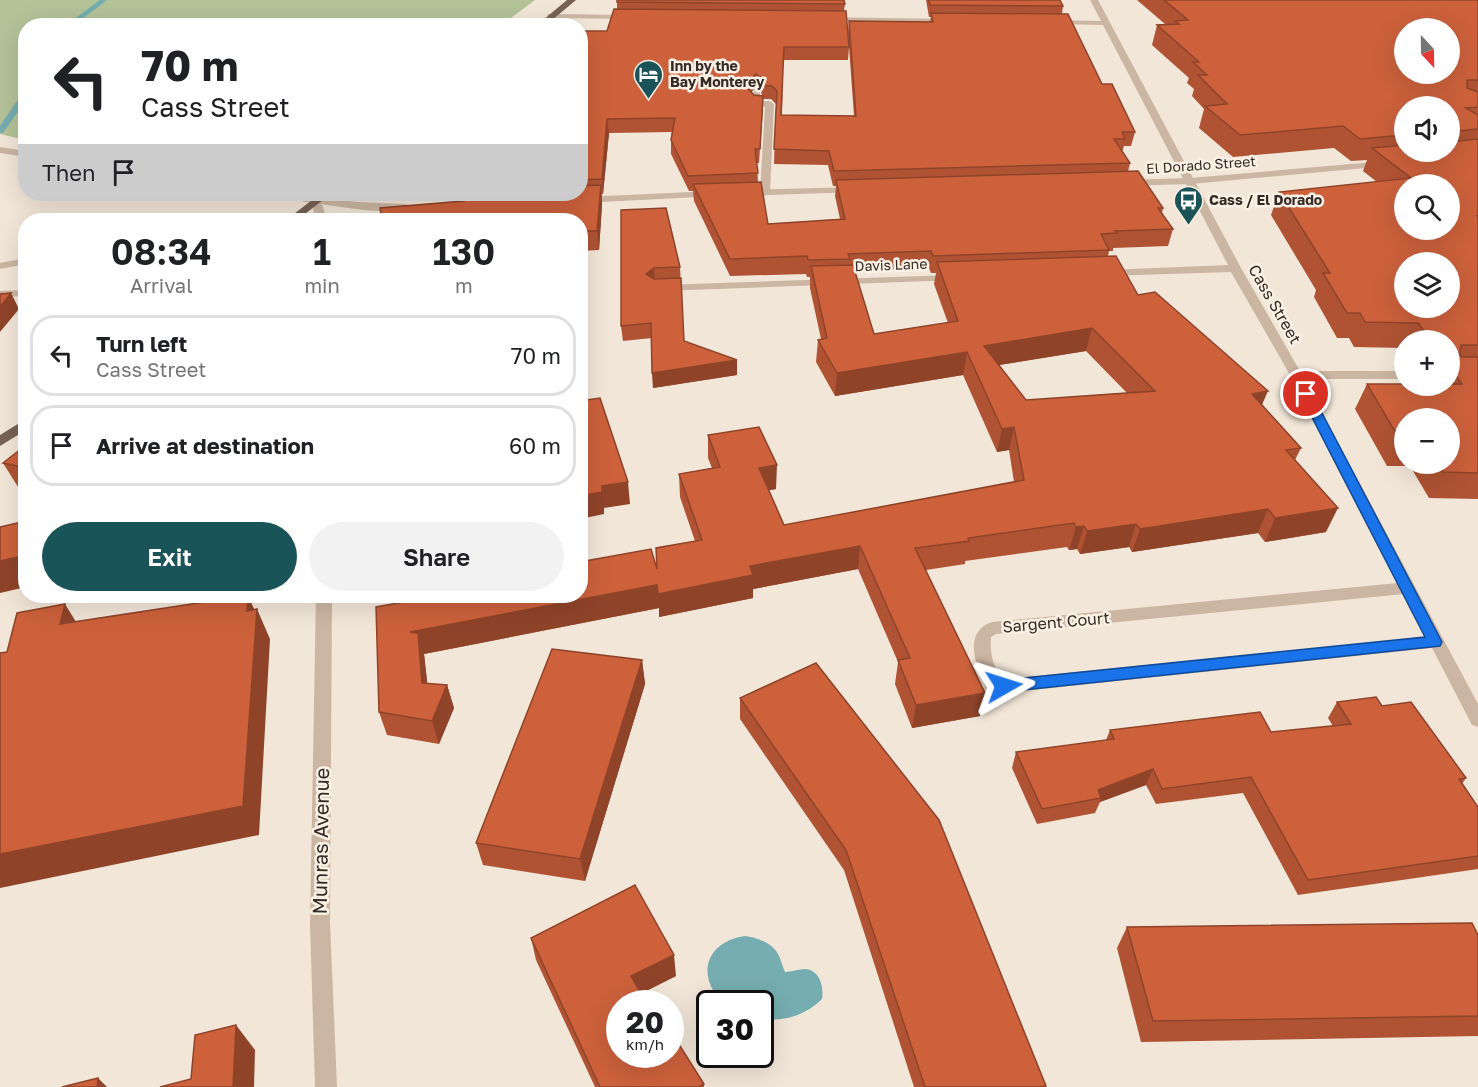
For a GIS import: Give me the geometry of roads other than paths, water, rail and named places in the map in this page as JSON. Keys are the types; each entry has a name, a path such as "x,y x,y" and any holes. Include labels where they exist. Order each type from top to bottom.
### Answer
{"main road":[{"path":"551,16 572,0"},
{"path":"300,213 316,201"},
{"path":"0,442 18,429"}],"street":[{"name":"Cass Street","path":"1094,0 1478,720"},
{"path":"551,16 642,17"},
{"path":"814,19 962,21"},
{"path":"1046,22 1106,23"},
{"path":"756,93 755,104 770,104 765,193"},
{"path":"0,150 18,153"},
{"name":"El Dorado Street","path":"1116,183 1191,181 1396,163"},
{"path":"588,199 871,190"},
{"path":"320,213 316,201 378,208 419,206"},
{"path":"0,266 18,263"},
{"path":"1088,273 1235,268"},
{"name":"Davis Lane","path":"656,288 969,278"},
{"path":"0,294 18,293"},
{"path":"1296,375 1394,375"},
{"name":"Sargent Court","path":"1408,588 992,628 983,634 982,652 991,678 1004,686 1435,642"},
{"name":"Munras Avenue","path":"324,603 320,922 326,1087"}],"water":[{"path":"745,936 768,944 779,956 785,972 805,969 814,972 820,980 822,999 801,1013 774,1019 774,990 713,990 707,972 708,963 718,948 734,938"}],"waterway":[{"path":"79,18 104,0"},
{"path":"0,131 18,105"}],"place":[{"name":"Inn by the Bay Monterey","path":"649,100"},
{"name":"Cass / El Dorado","path":"1188,226"}]}
